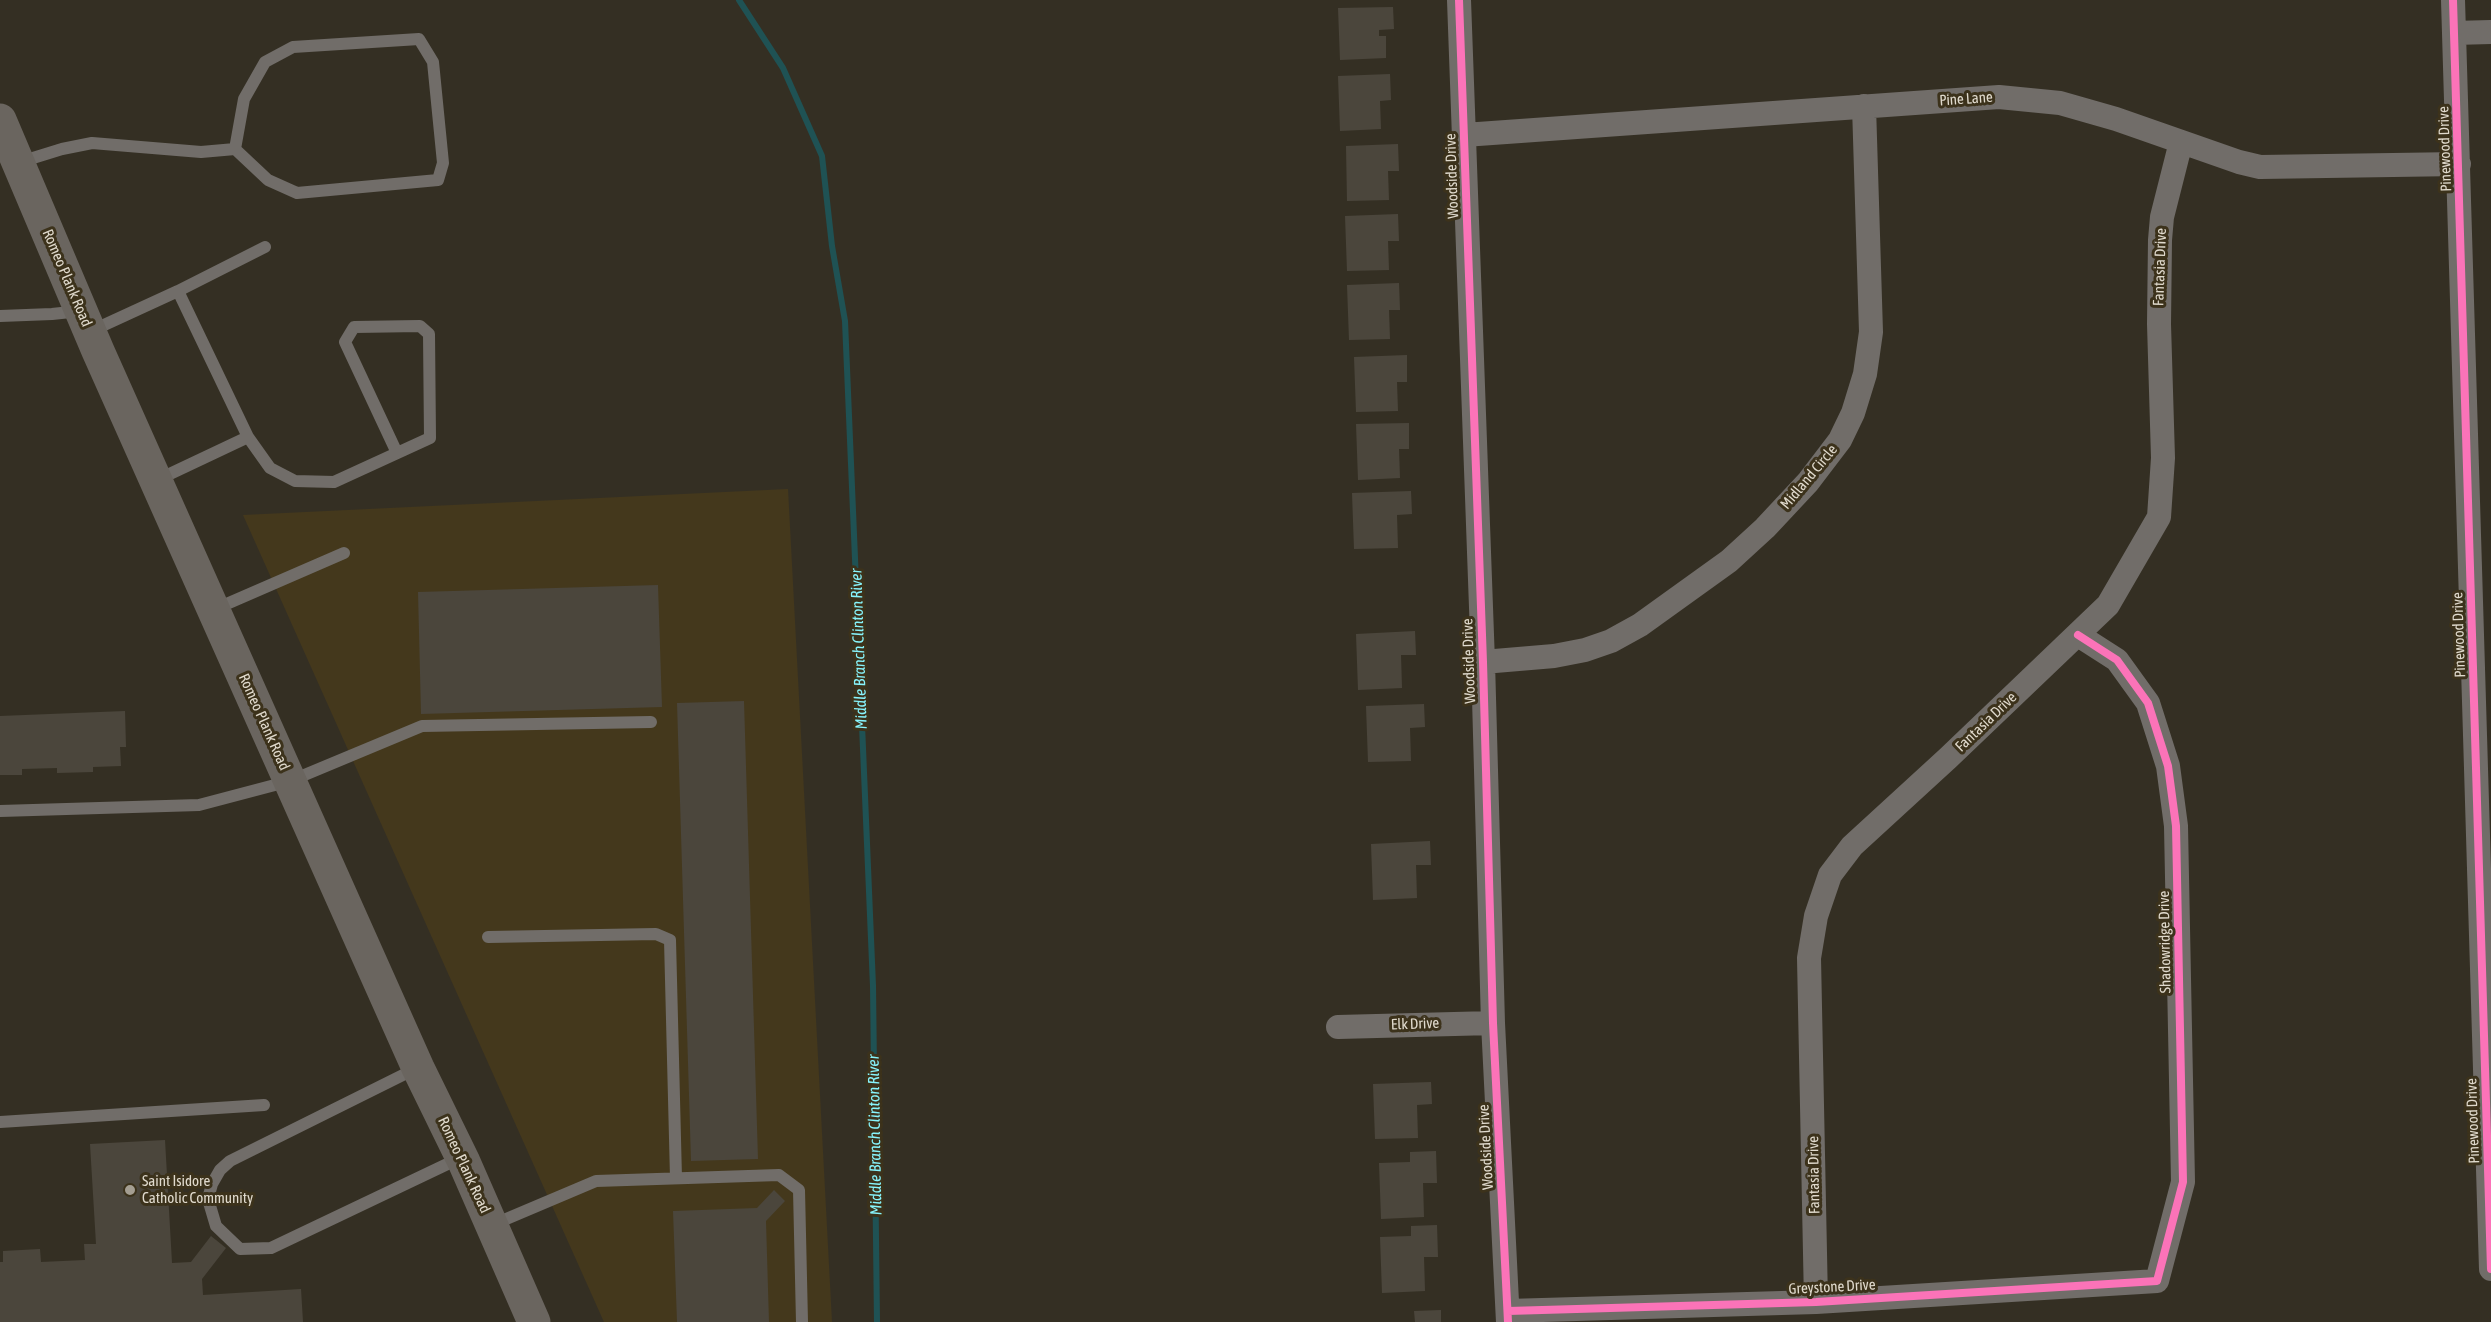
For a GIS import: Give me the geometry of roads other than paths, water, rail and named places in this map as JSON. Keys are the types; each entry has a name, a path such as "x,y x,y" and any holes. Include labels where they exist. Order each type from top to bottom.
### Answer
{"main road":[{"name":"Romeo Plank Road","path":"0,120 156,481 534,1322"}],"street":[{"name":"Woodside Drive","path":"1459,0 1483,662 1492,1023 1508,1316"},
{"name":"Pinewood Drive","path":"2453,0 2491,1269"},
{"path":"2454,33 2491,32"},
{"name":"Pine Lane","path":"1464,135 1999,97 2060,103 2116,119 2239,162 2260,167 2459,164"},
{"name":"Midland Circle","path":"1483,662 1554,656 1585,650 1611,641 1640,625 1729,561 1765,528 1808,482 1840,440 1853,413 1865,374 1871,332 1864,106"},
{"name":"Fantasia Drive","path":"1816,1302 1809,958 1816,916 1830,875 1852,846 2108,605 2159,517 2163,458 2159,324 2160,240 2162,217 2181,142"},
{"name":"Shadowridge Drive","path":"2078,635 2117,660 2148,703 2168,766 2176,826 2183,1182 2157,1281"},
{"name":"Elk Drive","path":"1338,1028 1492,1023"},
{"name":"Greystone Drive","path":"1508,1316 1816,1302 2157,1281"}],"lane":[{"path":"18,163 62,149 92,143 201,152 235,149 268,180 297,193 438,180 443,163 433,62 419,39 293,46 265,62 244,99 235,149"},
{"path":"0,316 52,314 86,321 178,291 265,247"},
{"path":"178,291 248,437 270,468 295,481 334,482 430,438 429,334 420,326 354,327 345,342 397,453"},
{"path":"156,481 248,437"},
{"path":"214,609 344,553"},
{"path":"0,811 199,805 290,781 422,726 651,722"},
{"path":"488,937 656,934 670,940 676,1178"},
{"path":"418,1068 230,1161 220,1170 212,1184 208,1199 216,1226 240,1249 271,1248 461,1157"},
{"path":"0,1122 264,1105"},
{"path":"491,1225 596,1181 779,1175 799,1190 802,1322"}],"waterway":[{"name":"Middle Branch Clinton River","path":"739,0 783,68 822,156 832,246 845,321 873,986 877,1322"}],"place":[{"name":"Saint Isidore Catholic Community","path":"130,1190"}]}
